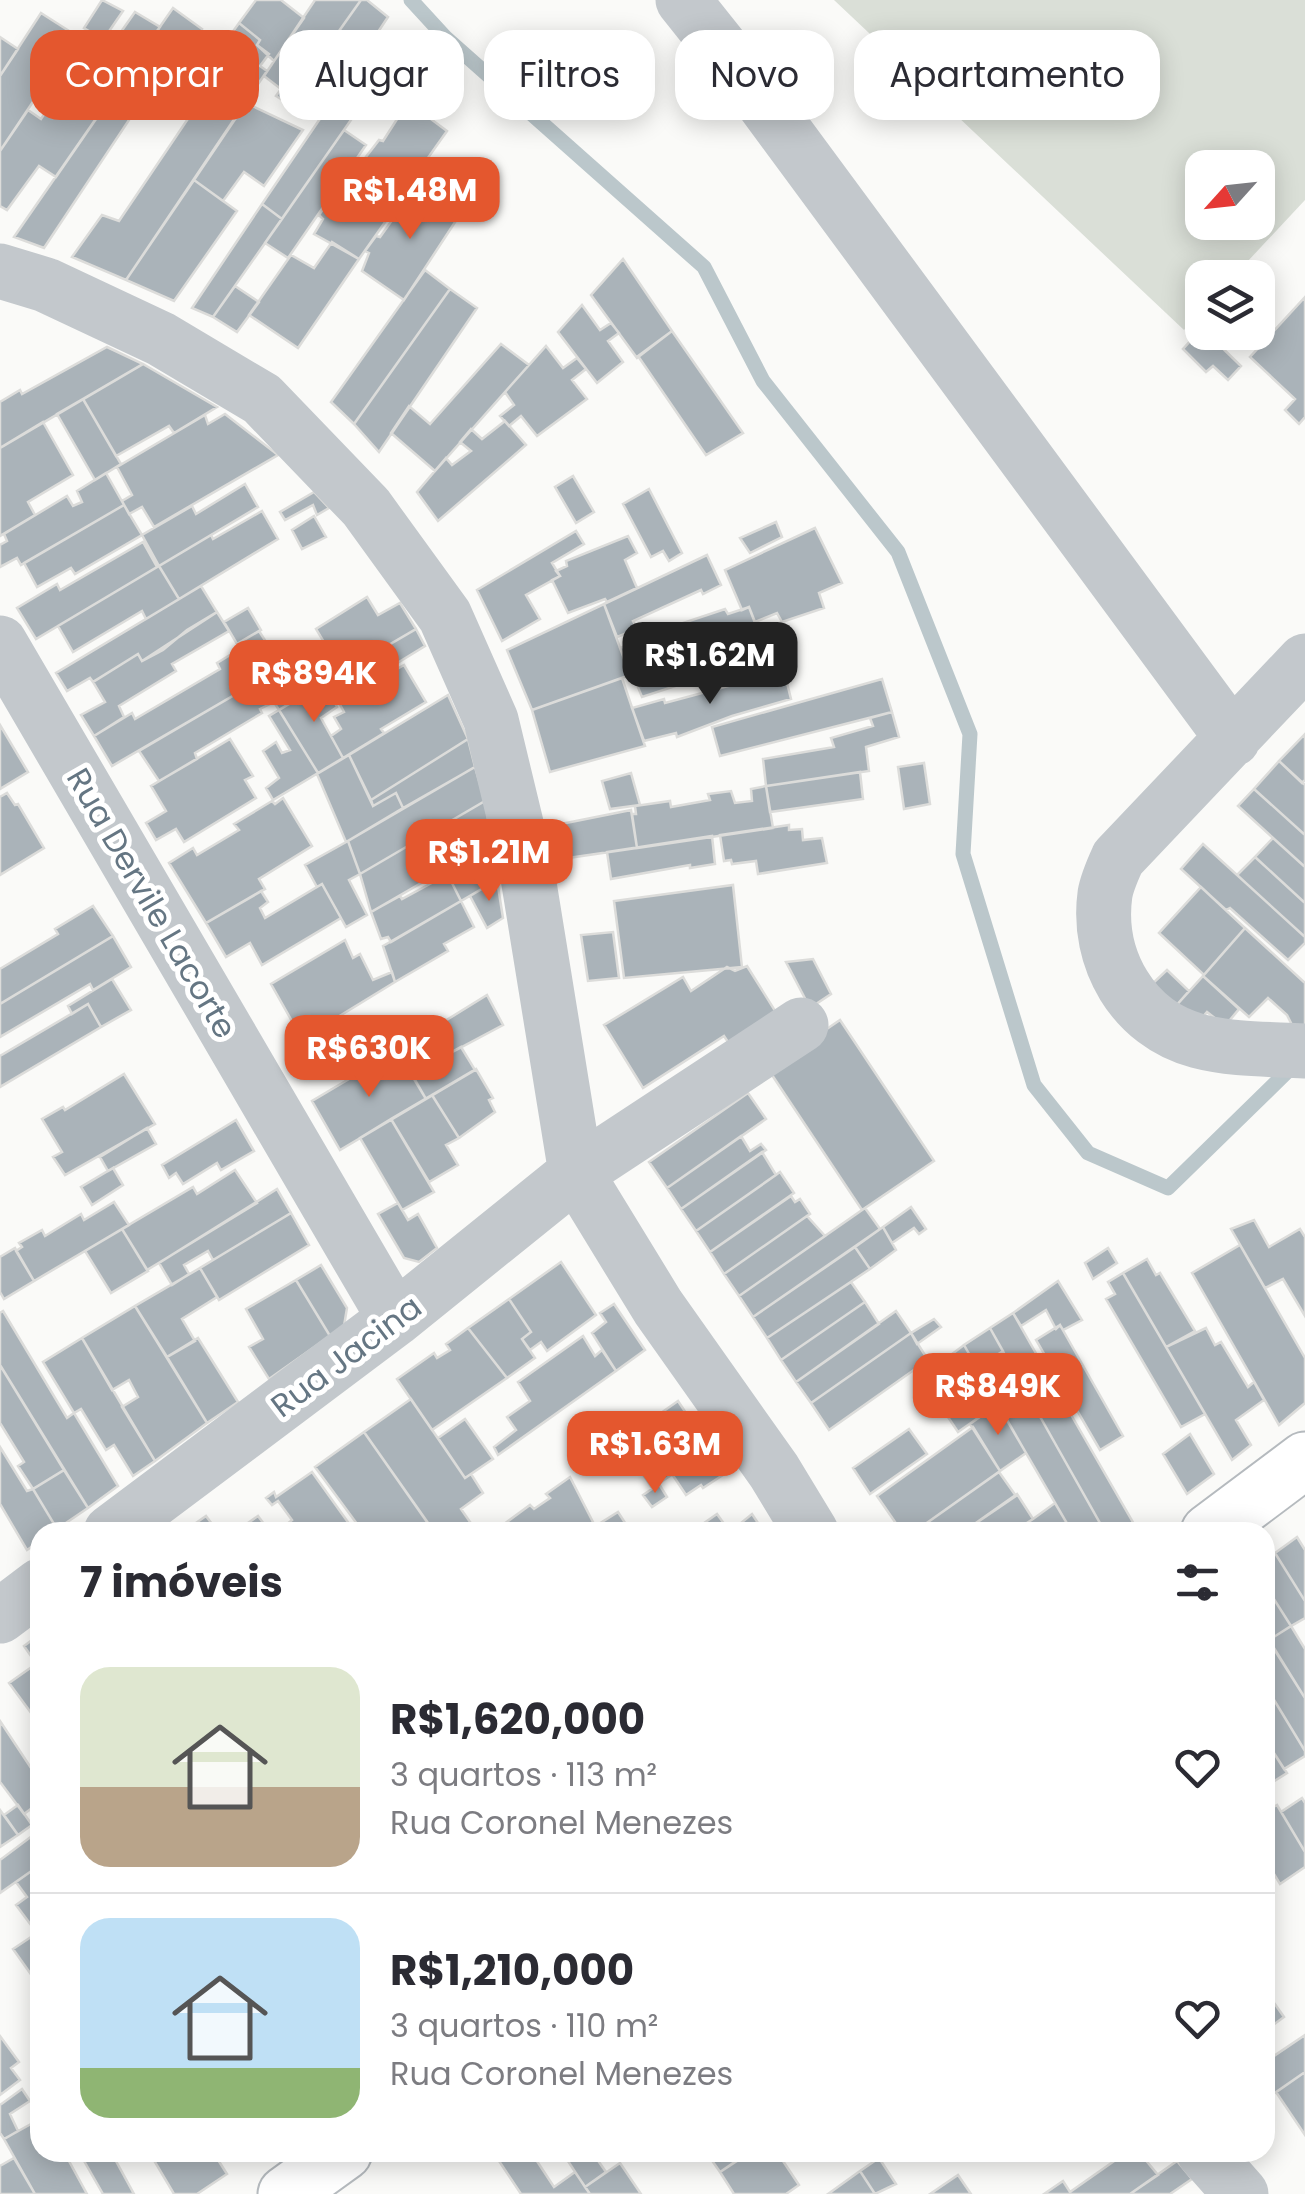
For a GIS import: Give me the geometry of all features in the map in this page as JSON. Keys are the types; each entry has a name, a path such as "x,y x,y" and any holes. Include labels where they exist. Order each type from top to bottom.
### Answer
{"main road":[{"path":"1222,1522 1305,1460"},
{"path":"286,2194 330,2162"}],"street":[{"path":"694,4 1233,740"},
{"path":"0,270 46,285 160,339 262,399 366,507 445,616 491,720 526,864 576,1173 658,1306 774,1471 805,1522"},
{"name":"Rua Dervile Lacorte","path":"0,643 396,1319"},
{"path":"1305,661 1118,858 1106,889 1103,918 1116,974 1145,1016 1198,1041 1305,1052"},
{"name":"Rua Jacina","path":"124,1522 396,1319 576,1173 800,1025"},
{"path":"0,1616 30,1594"},
{"path":"1213,2162 1241,2194"}],"shaded area":[{"path":"834,0 1305,0 1305,200 1275,232 1275,150 1185,150 1185,240 1268,240 1249,260 1185,260 1185,329 961,120 1160,120 1160,30 866,30"}],"building":[{"path":"102,0 123,11 110,30 84,28"},
{"path":"256,0 281,0 304,18 296,30 279,30 279,54 274,61 259,47 259,30 248,30 239,23"},
{"path":"315,0 361,0 340,30 295,30"},
{"path":"361,0 367,0 388,17 379,30 340,30"},
{"path":"173,8 202,29 201,30 158,30"},
{"path":"135,12 160,27 158,30 122,30"},
{"path":"41,13 68,30 30,30 30,106 0,151 0,76"},
{"path":"0,37 18,49 0,76"},
{"path":"259,46 269,54 260,66 267,71 259,83"},
{"path":"279,54 279,87 264,76"},
{"path":"259,109 303,130 264,186 244,172 223,201 194,180 235,120 259,120"},
{"path":"28,110 30,120 95,120 56,177 39,166 7,210 0,206 0,151"},
{"path":"95,120 129,120 44,248 14,237"},
{"path":"187,120 234,120 126,280 72,257 102,215 119,221"},
{"path":"319,120 351,120 282,219 262,204"},
{"path":"396,120 432,120 447,131 420,169 425,174 409,195 362,162 379,140 383,141"},
{"path":"344,130 366,145 288,258 265,243"},
{"path":"358,159 407,191 359,259 314,234 323,219 319,215"},
{"path":"194,180 237,211 174,301 126,280"},
{"path":"418,184 461,213 404,300 362,271 369,253 365,251 376,236 380,237"},
{"path":"262,204 282,219 213,317 192,308"},
{"path":"332,242 359,259 298,348 249,315 291,255 314,268"},
{"path":"623,259 672,331 637,358 591,295"},
{"path":"425,270 450,289 354,424 331,402"},
{"path":"235,286 259,302 237,332 213,317"},
{"path":"450,289 477,308 379,452 354,424"},
{"path":"1305,297 1305,417 1299,424 1285,410 1295,399 1250,357 1256,350 1275,350 1275,330"},
{"path":"582,305 600,330 611,323 619,333 608,341 623,362 597,383 558,332"},
{"path":"672,331 743,433 706,455 638,356"},
{"path":"501,344 529,365 435,471 391,433 409,406 430,424"},
{"path":"546,346 563,368 577,358 586,369 572,380 587,399 537,436 521,416 509,426 500,416 514,405 505,392"},
{"path":"107,347 143,364 0,448 0,402"},
{"path":"1183,349 1225,350 1241,366 1228,380 1213,366 1206,372"},
{"path":"143,364 217,407 174,433 169,426 116,456 83,399"},
{"path":"83,399 121,464 95,480 57,414"},
{"path":"225,414 278,455 154,527 142,507 129,514 122,501 132,495 117,467 205,415 208,424"},
{"path":"505,421 526,445 438,521 417,492 446,458 452,465 471,451 460,442 471,429 482,439"},
{"path":"43,422 73,475 28,502 35,515 0,536 0,448"},
{"path":"106,473 124,505 21,565 17,558 0,567 0,545 7,541 4,534 67,496 73,506 82,502 77,491"},
{"path":"573,476 594,512 576,523 555,487"},
{"path":"245,484 258,507 159,566 142,535 192,506 196,514"},
{"path":"649,489 682,553 669,561 663,551 651,557 623,504"},
{"path":"314,492 329,508 317,515 313,505 285,520 280,512"},
{"path":"124,505 142,535 75,574 71,568 37,587 24,563"},
{"path":"262,511 278,539 179,599 159,566"},
{"path":"314,516 326,537 302,549 292,530"},
{"path":"776,522 782,537 750,553 740,538"},
{"path":"815,528 842,583 819,593 824,608 782,622 777,613 755,622 749,607 742,610 725,570"},
{"path":"576,531 584,544 552,563 560,576 526,595 540,619 502,641 477,590"},
{"path":"628,536 637,553 625,560 637,588 568,613 552,580 560,576 556,571 567,566 566,561"},
{"path":"143,542 157,567 36,639 17,608 57,584 60,590"},
{"path":"707,555 721,585 633,621 637,629 617,637 604,604"},
{"path":"159,566 179,599 146,619 142,611 73,652 58,626"},
{"path":"201,586 217,612 142,661 138,654 93,682 90,678 67,691 56,673"},
{"path":"367,597 378,615 400,603 416,629 342,672 316,629"},
{"path":"604,604 630,675 532,710 507,650"},
{"path":"749,607 758,631 630,675 620,648 725,609 728,614"},
{"path":"248,608 261,630 237,644 224,622"},
{"path":"217,612 229,631 172,664 176,671 119,706 124,717 94,736 81,715 105,702 93,682 138,654 142,661 163,650"},
{"path":"782,622 794,657 726,678 716,645"},
{"path":"416,629 425,646 368,681 358,663"},
{"path":"259,631 284,670 312,653 329,680 279,710 237,644"},
{"path":"240,649 260,680 112,766 94,736 132,713 135,719 220,669 217,663"},
{"path":"696,653 703,677 642,697 633,675"},
{"path":"404,665 426,702 343,758 331,736 341,729 334,717 344,712 337,699 377,674 380,679"},
{"path":"784,671 791,699 677,737 676,733 644,741 632,708"},
{"path":"622,678 645,746 550,772 532,710"},
{"path":"882,679 892,712 720,756 712,727"},
{"path":"260,680 274,702 195,753 197,759 159,781 139,751"},
{"path":"329,680 339,696 333,699 337,707 321,718 343,758 318,773 279,710"},
{"path":"448,695 468,739 371,800 349,755"},
{"path":"279,710 318,773 273,800 266,788 279,778 263,751 276,742 282,753 290,750 269,716"},
{"path":"892,712 899,737 866,747 869,771 766,786 763,759 834,747 831,738 873,726 870,718"},
{"path":"0,725 28,772 0,789"},
{"path":"1305,734 1305,780 1302,783 1279,761"},
{"path":"230,739 253,776 245,780 256,798 184,842 176,829 156,840 146,823 166,811 151,786"},
{"path":"468,739 475,767 403,808 396,793 373,806 371,800"},
{"path":"349,755 373,806 396,793 403,808 346,842 317,774"},
{"path":"1279,761 1305,785 1305,835 1254,789"},
{"path":"924,763 930,804 904,809 898,767"},
{"path":"475,767 485,801 360,874 348,841"},
{"path":"860,772 863,799 770,812 766,786"},
{"path":"631,773 640,805 610,809 602,781"},
{"path":"766,786 773,828 637,848 632,814 636,814 635,806 670,801 671,807 710,800 708,794 731,791 735,803 752,801 751,789"},
{"path":"1254,789 1305,835 1305,867 1238,806"},
{"path":"7,793 44,848 0,875 0,797"},
{"path":"283,798 312,846 259,879 265,889 206,923 169,863 193,848 197,855 239,830 234,824"},
{"path":"485,801 492,842 371,912 360,874"},
{"path":"631,810 637,848 568,858 561,824"},
{"path":"789,825 789,830 802,829 803,840 822,838 827,863 758,874 756,861 724,861 720,835"},
{"path":"712,836 715,864 611,879 607,852"},
{"path":"1273,838 1305,867 1305,903 1255,857"},
{"path":"348,841 360,874 349,880 367,915 346,927 322,884 317,887 305,865"},
{"path":"492,842 497,880 461,901 449,877 441,881 438,873"},
{"path":"1203,844 1305,937 1305,943 1288,960 1181,869"},
{"path":"1255,857 1305,903 1305,937 1237,875"},
{"path":"449,877 461,901 391,942 388,937 381,939 371,912"},
{"path":"497,880 503,918 487,928 470,896"},
{"path":"322,884 341,918 262,965 250,943 226,957 206,923 261,891 268,902 260,908 265,918"},
{"path":"733,885 742,967 624,978 614,901"},
{"path":"1201,887 1245,928 1204,975 1159,933"},
{"path":"461,901 474,927 444,944 448,951 395,982 383,946"},
{"path":"93,906 113,936 0,1004 0,969 58,934 55,929"},
{"path":"1245,928 1305,983 1305,1025 1293,1027 1287,1015 1268,998 1249,1017 1203,976"},
{"path":"613,932 619,978 588,981 581,935"},
{"path":"113,936 131,967 93,990 90,984 0,1037 0,1004"},
{"path":"345,940 353,958 360,954 373,980 392,972 395,982 302,1039 271,984"},
{"path":"813,959 831,994 810,1008 786,962"},
{"path":"747,966 782,1022 734,1051 724,1036 643,1088 604,1025 683,977 691,991 727,967 735,971"},
{"path":"1167,970 1189,991 1174,1008 1151,985"},
{"path":"1203,976 1239,1009 1225,1026 1207,1012 1201,1019 1174,1008"},
{"path":"112,979 131,1010 101,1027 88,1004 72,1014 68,1006"},
{"path":"487,995 503,1025 411,1074 398,1050"},
{"path":"88,1004 101,1027 0,1087 0,1056"},
{"path":"840,1020 934,1161 862,1210 768,1069"},
{"path":"461,1047 475,1070 426,1099 411,1074"},
{"path":"398,1050 426,1099 340,1150 312,1101"},
{"path":"476,1069 493,1098 489,1100 495,1112 459,1138 432,1095"},
{"path":"124,1074 155,1124 65,1175 53,1157 62,1152 42,1119 63,1107 65,1110"},
{"path":"748,1093 766,1119 667,1188 649,1162"},
{"path":"432,1095 459,1138 446,1145 458,1165 429,1182 391,1119"},
{"path":"391,1119 434,1192 402,1210 360,1138"},
{"path":"236,1120 254,1151 221,1170 217,1163 183,1184 176,1173 169,1178 162,1165"},
{"path":"147,1128 156,1144 108,1171 100,1157"},
{"path":"741,1136 750,1151 761,1144 766,1150 681,1209 667,1188"},
{"path":"762,1152 776,1175 696,1231 681,1209"},
{"path":"113,1168 123,1185 92,1205 81,1187"},
{"path":"235,1170 257,1203 147,1270 122,1229 193,1187 197,1194"},
{"path":"780,1172 794,1193 710,1252 696,1231"},
{"path":"277,1189 291,1213 213,1260 208,1251 184,1265 189,1274 172,1285 159,1263"},
{"path":"791,1196 795,1202 800,1199 810,1214 724,1274 710,1252"},
{"path":"114,1202 129,1225 34,1281 16,1251 22,1247 19,1243 42,1230 45,1236 81,1214 84,1220"},
{"path":"398,1203 408,1220 418,1214 437,1248 419,1262 404,1258 378,1214"},
{"path":"911,1207 926,1229 919,1234 914,1228 892,1243 883,1227"},
{"path":"865,1208 880,1229 753,1317 739,1296"},
{"path":"291,1213 309,1245 219,1300 200,1268"},
{"path":"807,1216 825,1236 739,1296 724,1274"},
{"path":"1254,1220 1269,1247 1300,1229 1305,1237 1305,1316 1283,1279 1265,1288 1231,1229"},
{"path":"883,1227 896,1250 870,1269 855,1247"},
{"path":"122,1229 148,1271 111,1293 85,1251"},
{"path":"1240,1245 1305,1358 1305,1403 1279,1425 1192,1273"},
{"path":"855,1247 870,1269 767,1338 753,1317"},
{"path":"15,1248 34,1281 4,1299 0,1292 0,1257"},
{"path":"1108,1248 1117,1263 1093,1279 1085,1263"},
{"path":"1147,1259 1156,1275 1160,1273 1195,1331 1166,1347 1123,1273"},
{"path":"561,1262 596,1315 547,1351 541,1342 530,1350 522,1339 531,1332 509,1299"},
{"path":"321,1265 347,1308 344,1326 330,1336 296,1280"},
{"path":"200,1268 217,1297 182,1319 195,1341 167,1357 135,1306"},
{"path":"1123,1273 1205,1414 1181,1427 1106,1299 1115,1294 1108,1282"},
{"path":"296,1280 330,1336 269,1379 249,1347 263,1339 246,1309"},
{"path":"1058,1281 1082,1320 1063,1330 1060,1325 1056,1329 1046,1310 1021,1326 1013,1313"},
{"path":"851,1282 865,1302 781,1360 767,1338"},
{"path":"509,1299 531,1332 522,1339 535,1358 507,1378 468,1328"},
{"path":"865,1302 879,1324 796,1382 781,1360"},
{"path":"614,1304 645,1350 616,1371 592,1333 606,1322 600,1313"},
{"path":"135,1306 207,1423 155,1461 122,1407 138,1397 129,1380 112,1390 82,1338"},
{"path":"3,1311 67,1418 74,1413 118,1486 88,1508 0,1365"},
{"path":"896,1311 911,1333 811,1403 796,1382"},
{"path":"1013,1313 1050,1378 1025,1391 990,1328"},
{"path":"934,1319 941,1327 917,1344 911,1333"},
{"path":"1060,1325 1123,1436 1100,1450 1036,1340"},
{"path":"468,1328 507,1378 432,1430 397,1379 434,1353 437,1358 450,1350 446,1344"},
{"path":"990,1328 1003,1351 977,1368 964,1345"},
{"path":"1206,1328 1215,1345 1221,1342 1248,1387 1254,1382 1264,1400 1236,1420 1251,1445 1232,1460 1166,1347"},
{"path":"911,1333 928,1360 829,1430 811,1403"},
{"path":"583,1336 595,1356 602,1350 616,1371 498,1455 494,1447 516,1430 507,1417 530,1401 518,1382"},
{"path":"82,1338 155,1461 133,1476 114,1445 106,1450 81,1409 74,1413 43,1362"},
{"path":"198,1338 238,1402 207,1423 167,1357"},
{"path":"964,1345 998,1404 958,1432 944,1411 955,1403 949,1392 958,1386 944,1360"},
{"path":"0,1365 64,1470 33,1489 18,1466 24,1462 0,1423"},
{"path":"1029,1396 1099,1522 1066,1522 1001,1410"},
{"path":"411,1399 465,1478 471,1474 483,1493 461,1509 470,1522 427,1522 364,1432"},
{"path":"1062,1399 1133,1522 1099,1522 1038,1413"},
{"path":"678,1401 710,1449 652,1488 621,1441"},
{"path":"998,1404 1026,1453 1000,1471 970,1424"},
{"path":"465,1419 493,1459 465,1478 438,1438"},
{"path":"973,1427 1000,1471 928,1522 895,1522 877,1496"},
{"path":"909,1429 927,1454 870,1494 853,1468"},
{"path":"364,1432 427,1522 356,1522 315,1467"},
{"path":"1190,1434 1214,1474 1187,1494 1163,1454"},
{"path":"0,1447 27,1491 33,1489 53,1522 30,1522 27,1550 0,1504"},
{"path":"710,1449 726,1473 686,1495 672,1474"},
{"path":"64,1470 88,1508 67,1522 53,1522 33,1489"},
{"path":"312,1472 348,1522 290,1522 292,1520 278,1501 272,1505 266,1498 274,1492 276,1497"},
{"path":"999,1472 1016,1496 978,1522 928,1522"},
{"path":"570,1477 593,1522 507,1522 530,1505 534,1509 550,1498 546,1494"},
{"path":"659,1484 667,1497 652,1507 643,1495"},
{"path":"1017,1494 1033,1519 1028,1522 977,1522"},
{"path":"1055,1503 1066,1522 1028,1522"},
{"path":"618,1512 624,1522 602,1522"},
{"path":"717,1514 723,1522 706,1522"},
{"path":"1297,1537 1305,1550 1305,1601 1275,1553"},
{"path":"1275,1553 1305,1601 1305,1618 1291,1626 1275,1601"},
{"path":"1275,1601 1291,1626 1275,1636"},
{"path":"1291,1626 1305,1649 1305,1698 1275,1650 1275,1636"},
{"path":"1275,1651 1305,1698 1305,1751 1275,1702"},
{"path":"30,1668 30,1711 9,1683"},
{"path":"1275,1702 1305,1751 1305,1756 1284,1769 1275,1755"},
{"path":"0,1721 30,1766 30,1810 24,1814 0,1782"},
{"path":"1275,1754 1287,1773 1275,1781"},
{"path":"1302,1798 1305,1803 1305,1852 1281,1812"},
{"path":"18,1805 30,1826 18,1835 4,1815"},
{"path":"1275,1806 1305,1852 1305,1867 1280,1884 1275,1876"},
{"path":"0,1810 18,1835 0,1847"},
{"path":"30,1838 30,1872 0,1893 0,1860"},
{"path":"30,1872 30,1924 16,1905 27,1897 16,1882"},
{"path":"30,1938 30,1973 13,1949"},
{"path":"1275,2004 1284,2017 1275,2024"},
{"path":"1305,2035 1305,2072 1275,2093 1275,2055"},
{"path":"0,2036 19,2062 11,2068 20,2080 0,2095"},
{"path":"1305,2072 1305,2135 1276,2092"},
{"path":"22,2089 30,2101 10,2114 18,2131 4,2139 0,2133 0,2105"},
{"path":"30,2125 30,2162 69,2162 87,2194 35,2194 4,2139"},
{"path":"14,2158 35,2194 0,2194 0,2166"},
{"path":"85,2162 116,2162 134,2194 103,2194"},
{"path":"155,2162 219,2162 227,2174 197,2194 174,2194"},
{"path":"500,2162 538,2162 554,2187 575,2172 590,2194 521,2194"},
{"path":"569,2162 599,2162 606,2172 585,2187"},
{"path":"713,2162 735,2162 720,2172"},
{"path":"734,2162 784,2162 799,2185 786,2194 734,2194 720,2172"},
{"path":"873,2162 882,2162 896,2184 875,2194 860,2171"},
{"path":"1113,2162 1147,2162 1158,2175 1130,2194 1044,2194 1063,2181 1070,2192"},
{"path":"1176,2162 1192,2179 1170,2194 1130,2194"},
{"path":"620,2163 641,2194 590,2194 585,2187"},
{"path":"860,2171 875,2194 828,2194"},
{"path":"958,2175 971,2194 930,2194"}],"waterway":[{"path":"411,0 445,37 704,267 763,381 898,552 970,734 963,854 1034,1085 1088,1153 1168,1188 1294,1065"}]}
